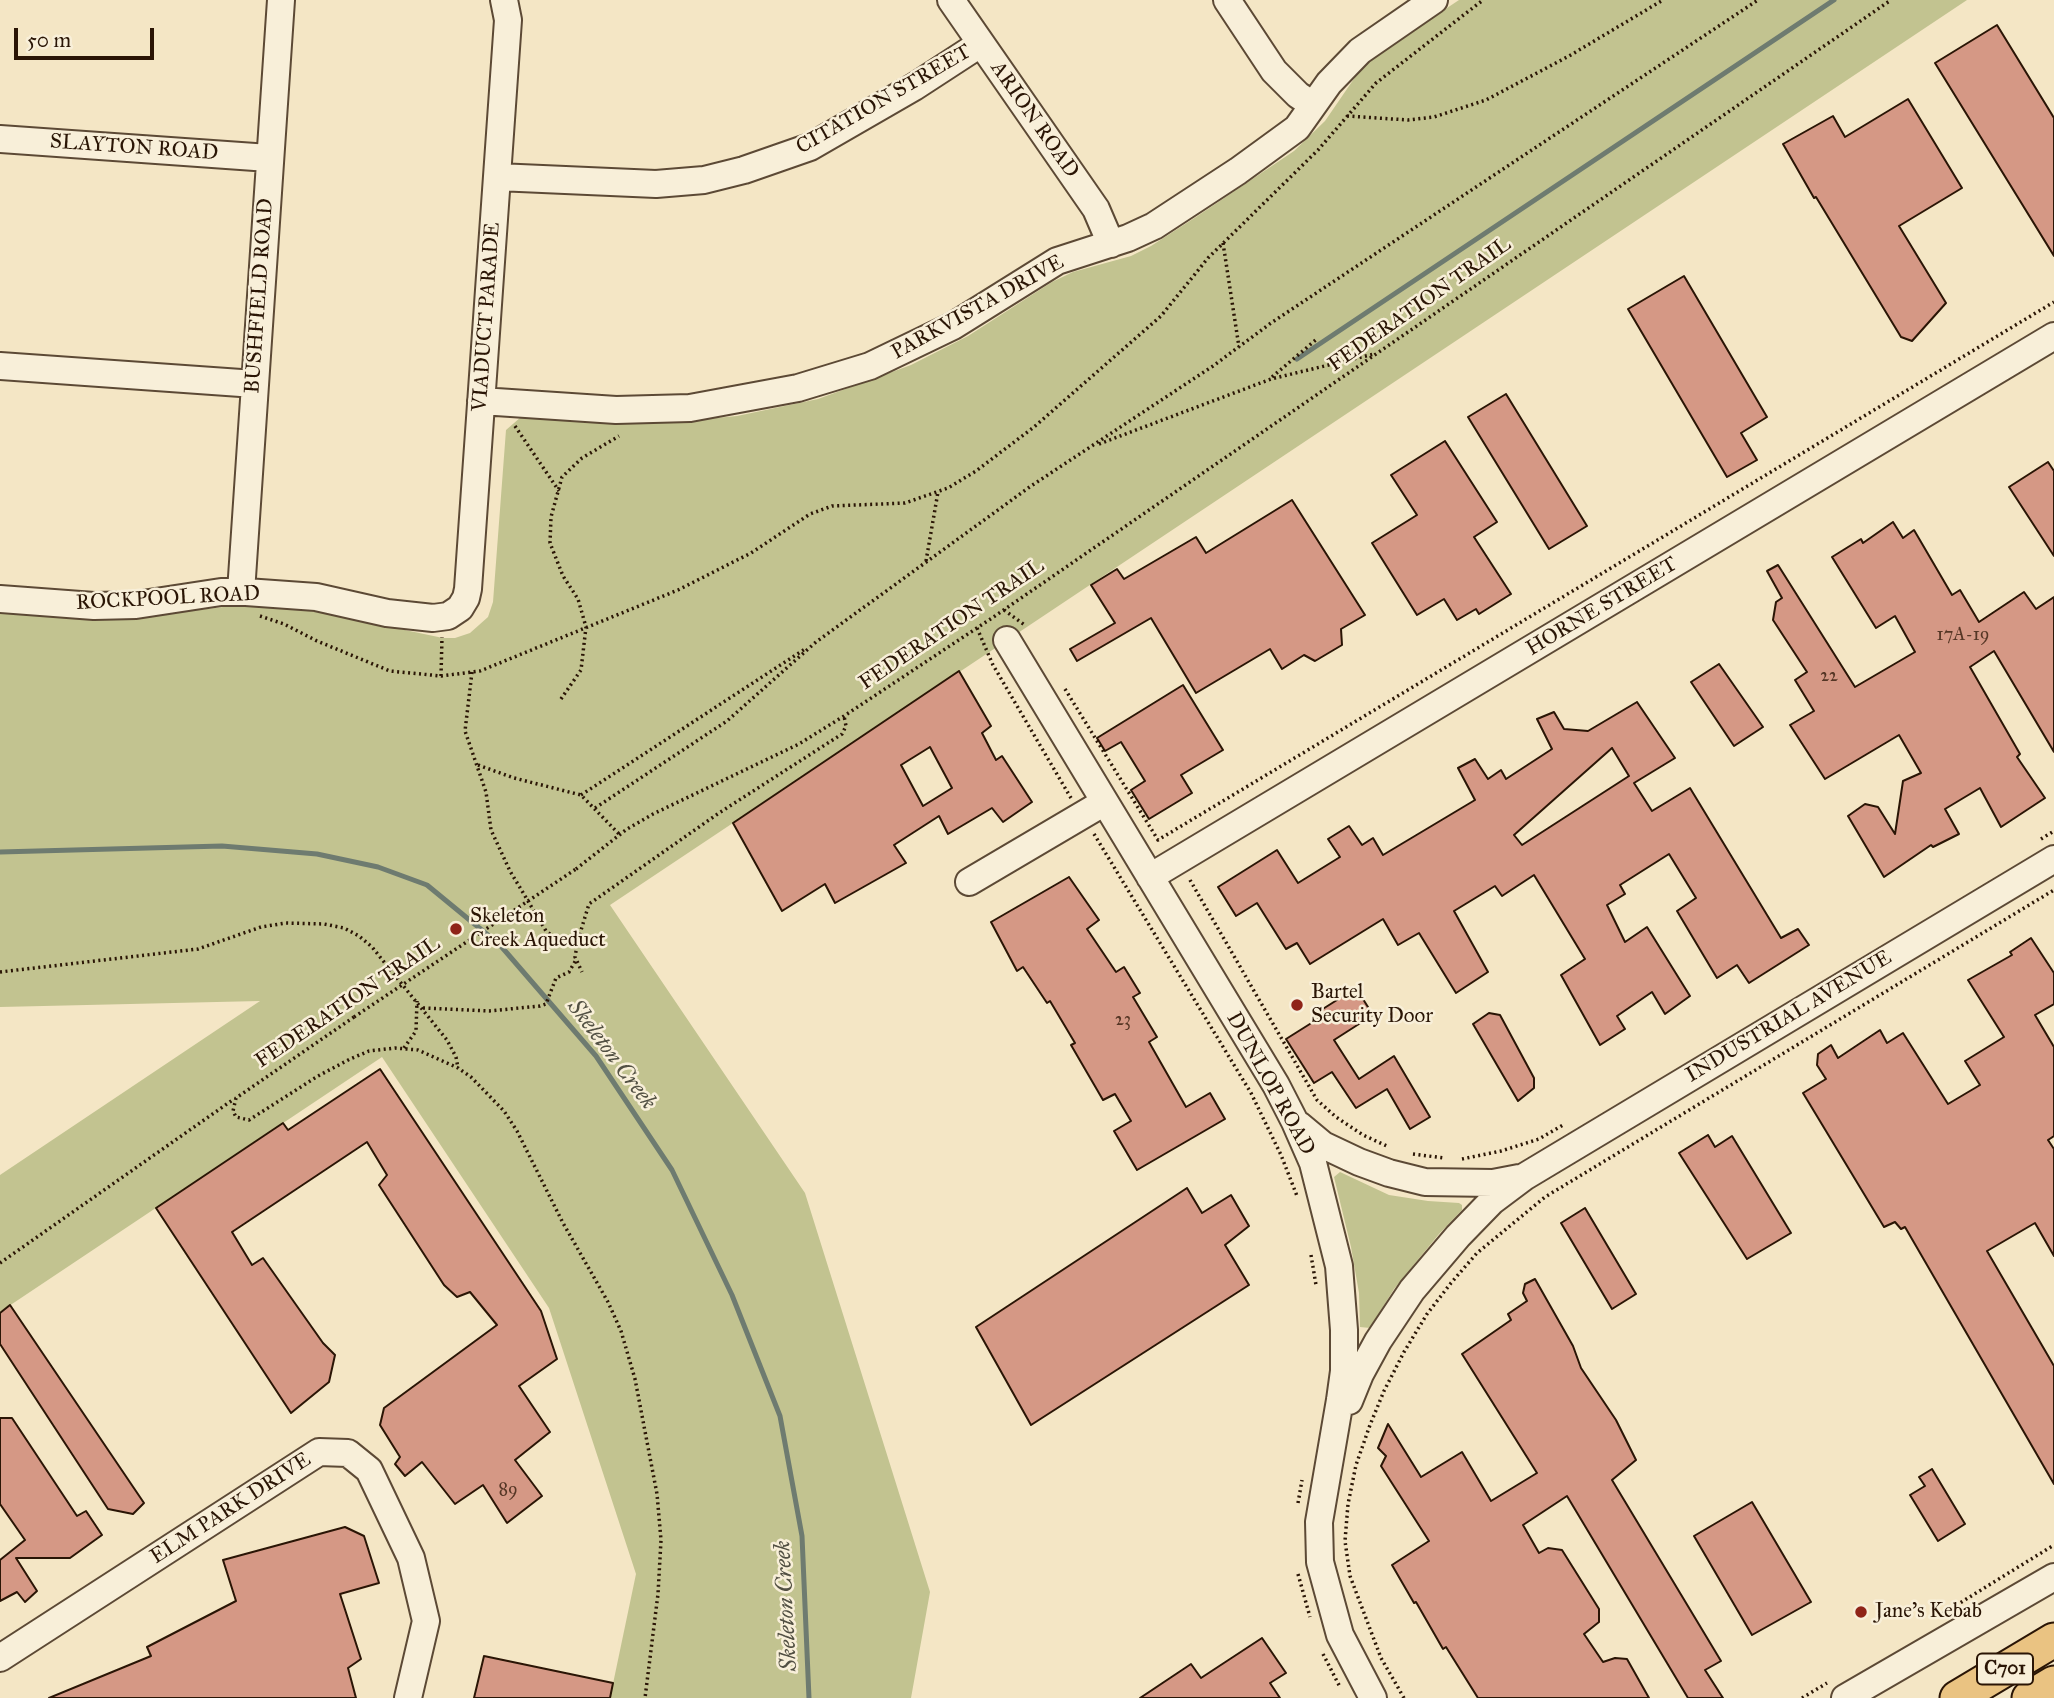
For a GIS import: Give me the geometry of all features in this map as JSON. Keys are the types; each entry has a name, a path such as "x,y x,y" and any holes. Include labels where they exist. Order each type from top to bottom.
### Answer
{"main road":[{"name":"C701","path":"1957,1698 2054,1640"},
{"name":"C701","path":"2029,1698 2054,1683"}],"street":[{"name":"BUSHFIELD ROAD","path":"241,592 281,0"},
{"name":"ARION ROAD","path":"951,0 1096,209 1111,244"},
{"path":"1227,0 1274,71 1298,95 1313,105"},
{"name":"PARKVISTA DRIVE","path":"481,401 616,410 662,409 726,403 798,388 870,366 903,352 989,305 1046,267 1154,226 1238,171 1297,128 1346,64 1360,51 1434,0"},
{"name":"VIADUCT PARADE","path":"450,613 466,598 468,589 510,7"},
{"name":"CITATION STREET","path":"497,177 656,184 704,180 744,170 810,147 914,87 980,44"},
{"name":"SLAYTON ROAD","path":"0,139 269,158"},
{"name":"HORNE STREET","path":"1150,877 2054,336"},
{"path":"0,366 255,384"},
{"name":"ROCKPOOL ROAD","path":"0,598 94,606 241,592 316,597 387,613 450,613"},
{"name":"DUNLOP ROAD","path":"1019,637 1092,809 1150,877 1276,1085 1313,1163 1339,1265 1343,1295 1344,1371 1334,1443 1320,1510 1320,1562 1340,1635 1373,1698"},
{"path":"969,882 1092,809"},
{"name":"INDUSTRIAL AVENUE","path":"1334,1443 1360,1374 1378,1340 1412,1290 1492,1201 1524,1177 2054,859"},
{"name":"INDUSTRIAL AVENUE","path":"1295,1122 1323,1145 1359,1162 1425,1182 1493,1183 1524,1177"},
{"name":"ELM PARK DRIVE","path":"0,1658 319,1452 348,1453 369,1470 411,1558 426,1621 408,1698"},
{"path":"1845,1698 2054,1577"}],"path":[{"path":"256,615 284,624 370,664 409,674 441,676 472,672 509,660 678,590 751,553 810,514 832,506 905,503 938,492 976,471 1034,427 1160,316 1223,243 1318,150 1376,83 1483,0"},
{"path":"1347,116 1408,120 1434,117 1486,100 1559,62 1663,0"},
{"path":"581,795 816,642 1031,486 1271,323 1758,0"},
{"name":"FEDERATION TRAIL","path":"458,1068 439,1058 404,1048 382,1048 350,1059 317,1076 249,1121 236,1117 233,1111 236,1098 576,869 620,834 695,792 799,744 844,716 1004,610 1891,0"},
{"path":"1223,243 1239,346"},
{"path":"1059,680 1158,841 2054,302"},
{"path":"1271,379 1318,338"},
{"path":"1090,447 1271,379 1376,354"},
{"path":"513,424 559,491"},
{"path":"561,699 581,670 586,627 578,598 563,576 550,543 551,517 562,477 582,458 619,436"},
{"path":"925,563 938,492"},
{"path":"1004,610 1024,623 1019,637"},
{"path":"441,676 450,613"},
{"path":"977,628 993,665 1092,809 1251,1093 1282,1155 1299,1204"},
{"path":"596,808 727,721 816,642"},
{"path":"472,672 465,731 478,765 491,830 510,871 547,931 560,942 578,940"},
{"path":"423,1008 489,1011 546,1004 556,978 569,972 576,960 578,940 589,904 709,820 842,733 846,726 844,716"},
{"path":"478,765 514,778 581,795 620,834"},
{"path":"2031,845 2054,831"},
{"path":"1201,873 1189,880 1318,1100 1336,1117 1363,1135 1392,1149"},
{"path":"1404,1698 1381,1658 1350,1576 1345,1541 1348,1504 1356,1465 1384,1391 1415,1333 1451,1283 1477,1253 1545,1197 2054,890"},
{"path":"0,972 198,949 261,928 306,922 344,928 372,947 447,1040 456,1057 458,1068 490,1095 517,1131 563,1223 608,1302 628,1352 660,1517 659,1594 645,1698"},
{"path":"576,960 582,972"},
{"path":"404,1048 416,1031 417,1001"},
{"path":"0,1263 236,1098"},
{"path":"1402,1153 1456,1160 1501,1151 1539,1139 1572,1120"},
{"path":"1310,1245 1317,1296"},
{"path":"1298,1505 1304,1472"},
{"path":"1297,1566 1310,1618"},
{"path":"1321,1649 1340,1687"}],"green space":[{"path":"1459,0 1967,0 610,905 805,1193 930,1592 911,1698 610,1698 636,1574 549,1308 382,1057 0,1312 0,1175 260,1001 0,1007 0,612 114,620 240,605 324,613 443,638 455,638 470,633 488,617 493,602 506,430 521,417 663,423 737,416 818,399 911,365 968,336 1052,282 1073,272 1131,256 1196,217 1294,151 1325,121 1360,70 1384,50"},
{"path":"1340,1172 1389,1195 1462,1205 1462,1210 1394,1289 1370,1328 1360,1327 1359,1293 1334,1177"}],"building":[{"path":"1997,25 2054,118 2054,256 1935,63"},
{"path":"1908,99 1962,188 1899,226 1946,303 1912,341 1901,337 1783,144 1833,116 1845,137"},
{"path":"1684,276 1767,417 1741,433 1757,460 1727,477 1628,309"},
{"path":"1506,394 1587,526 1549,549 1468,417"},
{"path":"1445,441 1497,522 1474,537 1511,594 1479,614 1476,609 1457,620 1444,599 1417,615 1372,543 1417,515 1391,475"},
{"path":"2048,462 2054,471 2054,556 2009,487"},
{"path":"1292,500 1365,615 1341,629 1342,645 1315,661 1304,655 1282,669 1270,649 1196,693 1151,618 1077,661 1070,649 1115,623 1091,585 1117,569 1124,579 1196,537 1206,553"},
{"path":"1893,522 1903,538 1914,530 1952,595 1960,590 1979,622 2024,592 2036,609 2054,597 2054,752 1994,651 1970,667 2020,754 2017,757 2045,798 2001,827 1980,788 1945,809 1959,834 1933,847 1931,845 1884,877 1848,816 1865,804 1878,807 1895,834 1903,781 1921,773 1899,735 1825,779 1790,725 1814,711 1795,680 1807,672 1773,620 1776,602 1782,598 1767,571 1778,565 1855,687 1915,652 1895,616 1876,628 1832,557 1861,539 1863,543"},
{"path":"1719,664 1763,727 1734,746 1691,682"},
{"path":"959,671 991,726 982,733 996,760 1002,756 1032,802 1003,822 992,808 948,834 939,816 894,845 906,863 835,903 825,884 782,911 733,823","holes":["930,747 952,788 923,806 901,765"]},
{"path":"1183,685 1223,750 1181,775 1192,793 1149,819 1131,790 1145,781 1121,742 1105,751 1097,738"},
{"path":"1637,702 1675,758 1634,783 1652,811 1690,788 1781,938 1798,929 1809,945 1749,983 1737,965 1717,978 1677,911 1696,898 1669,854 1620,885 1625,894 1607,905 1625,942 1647,927 1690,996 1665,1014 1652,992 1617,1016 1625,1029 1600,1045 1561,975 1585,959 1534,875 1502,896 1495,886 1454,911 1488,972 1456,993 1419,933 1398,945 1383,919 1310,964 1297,943 1286,949 1257,903 1236,916 1218,887 1277,850 1298,883 1340,857 1328,839 1349,826 1362,845 1373,838 1383,855 1475,800 1458,768 1475,759 1488,779 1501,770 1506,779 1552,749 1537,719 1554,712 1564,729 1588,731","holes":["1612,748 1629,776 1522,845 1514,835"]},
{"path":"1069,877 1099,920 1087,929 1116,972 1124,967 1140,993 1133,997 1157,1037 1149,1042 1186,1107 1210,1093 1225,1119 1137,1170 1114,1131 1131,1121 1115,1094 1103,1100 1071,1045 1075,1043 1050,1001 1047,1003 1023,967 1017,971 991,922"},
{"path":"2031,938 2054,973 2054,1004 2035,1015 2054,1047 2054,1136 2048,1140 2054,1149 2054,1256 2035,1223 1987,1251 2054,1366 2054,1484 1905,1227 1901,1229 1895,1222 1884,1227 1803,1093 1826,1079 1817,1065 1818,1054 1831,1045 1838,1058 1880,1030 1887,1043 1903,1033 1948,1104 1980,1085 1965,1061 2004,1037 1968,980 2012,955 2010,952"},
{"path":"1356,988 1373,1015 1334,1040 1359,1079 1394,1056 1430,1117 1410,1129 1387,1089 1356,1108 1332,1072 1314,1083 1286,1039 1321,1017 1318,1012"},
{"path":"1489,1013 1500,1015 1534,1078 1534,1088 1518,1101 1473,1024"},
{"path":"380,1069 541,1311 557,1359 519,1386 550,1432 515,1460 542,1496 507,1523 483,1485 455,1504 422,1462 405,1476 395,1464 400,1457 380,1425 384,1408 497,1325 470,1292 457,1297 444,1285 379,1185 387,1175 367,1142 232,1232 252,1265 263,1258 323,1343 335,1355 329,1382 291,1413 156,1208 283,1123 288,1130"},
{"path":"1708,1135 1715,1147 1732,1136 1791,1233 1747,1259 1679,1153"},
{"path":"1187,1188 1202,1213 1231,1195 1249,1226 1225,1245 1249,1285 1031,1425 976,1327"},
{"path":"1585,1208 1636,1294 1612,1309 1561,1223"},
{"path":"1535,1279 1573,1346 1581,1368 1616,1420 1636,1460 1612,1480 1721,1661 1705,1670 1723,1698 1688,1698 1567,1496 1523,1525 1539,1553 1548,1548 1562,1550 1599,1609 1599,1622 1584,1634 1603,1662 1615,1658 1627,1659 1649,1698 1478,1698 1446,1647 1443,1649 1392,1565 1429,1541 1381,1466 1386,1456 1378,1448 1388,1424 1421,1477 1462,1452 1491,1501 1537,1473 1462,1354 1511,1320 1508,1314 1527,1301 1523,1293 1525,1284"},
{"path":"10,1305 144,1503 133,1514 108,1509 0,1344 0,1313"},
{"path":"0,1418 12,1418 77,1516 86,1511 102,1535 70,1558 16,1558 37,1591 25,1602 17,1592 0,1601 0,1560 25,1540 0,1504"},
{"path":"1932,1469 1965,1524 1938,1541 1910,1495 1925,1486 1919,1477"},
{"path":"1752,1502 1811,1602 1752,1635 1694,1536"},
{"path":"345,1527 364,1536 379,1583 340,1594 361,1659 348,1668 356,1698 49,1698 151,1656 147,1647 236,1601 223,1560"},
{"path":"1262,1638 1286,1673 1270,1683 1280,1698 1140,1698 1191,1664 1201,1678"},
{"path":"484,1656 613,1683 610,1698 474,1698"}],"waterway":[{"path":"1297,359 1834,0"},
{"name":"Skeleton Creek","path":"0,852 222,846 317,854 378,867 427,885 500,945 596,1056 672,1170 732,1295 780,1416 802,1536 809,1698"}],"place":[{"name":"Skeleton Creek Aqueduct","path":"456,929"},
{"name":"Bartel Security Door","path":"1297,1005"},
{"name":"Jane's Kebab","path":"1861,1612"}]}
